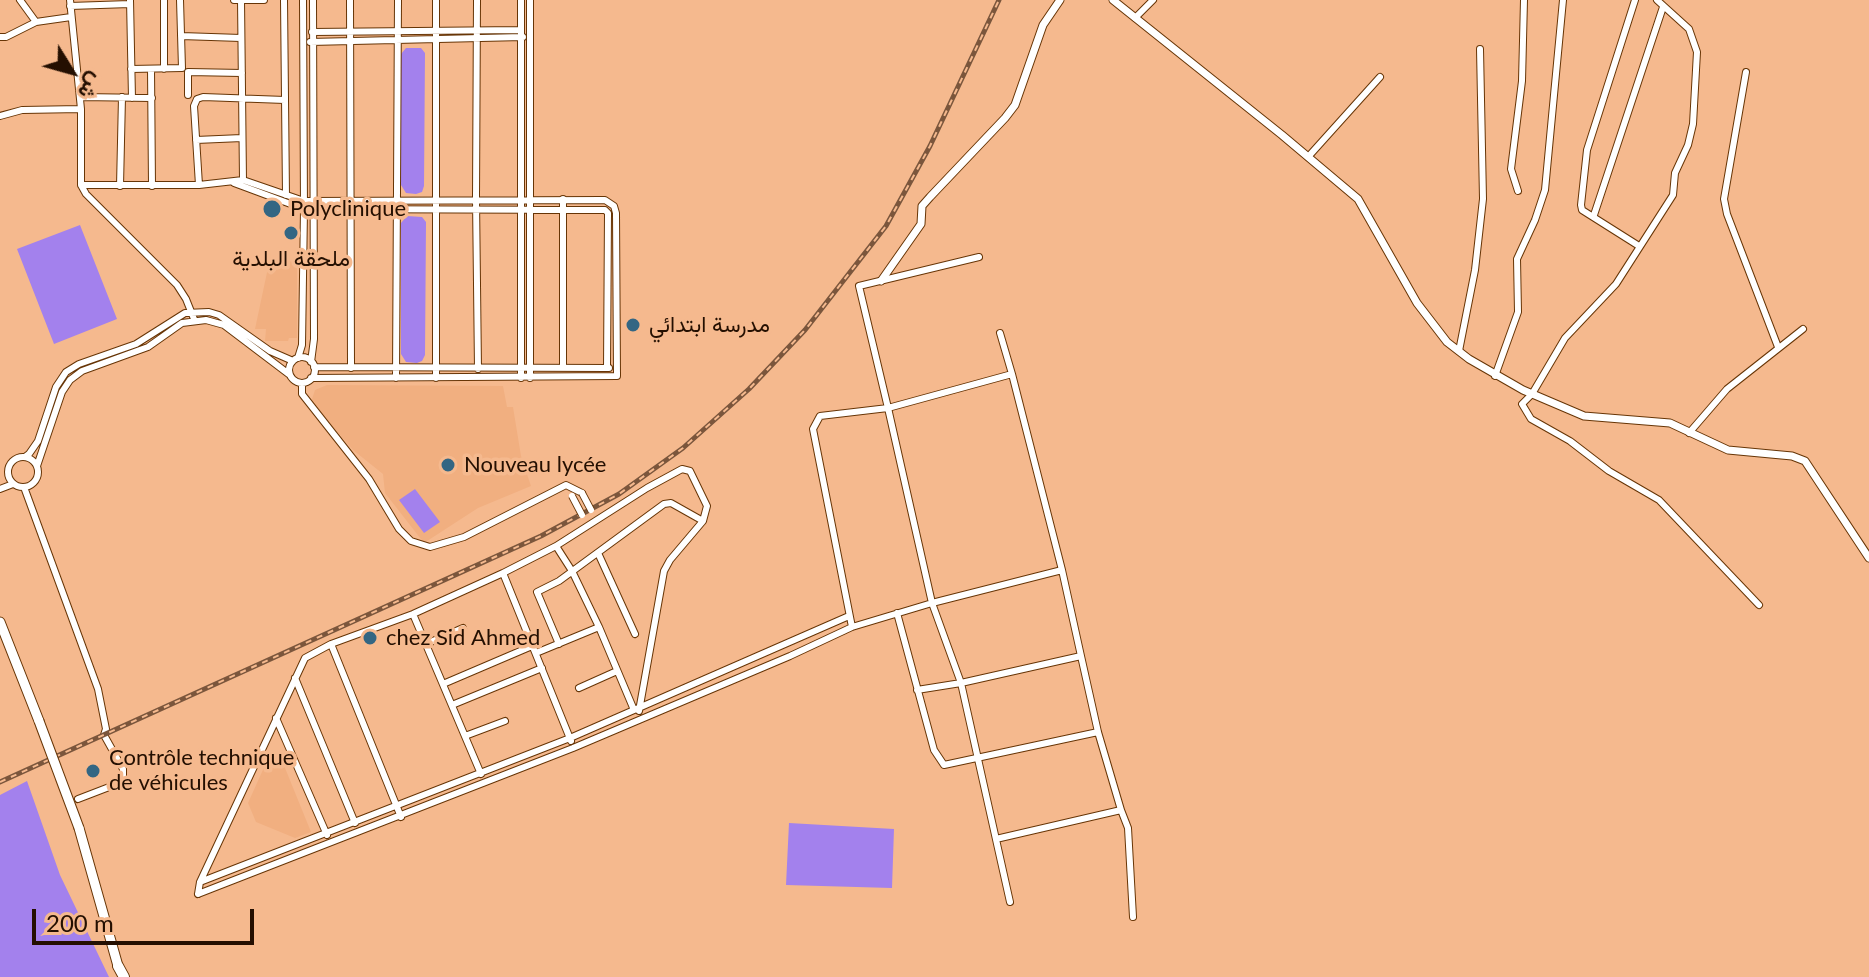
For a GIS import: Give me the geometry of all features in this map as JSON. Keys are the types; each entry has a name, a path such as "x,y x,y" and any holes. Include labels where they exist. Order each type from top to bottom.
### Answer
{"main road":[{"path":"0,622 79,828 120,973"}],"street":[{"path":"20,0 36,22"},
{"path":"164,0 164,69"},
{"path":"131,69 182,68 180,0"},
{"path":"234,0 264,0"},
{"path":"241,0 243,180"},
{"path":"284,0 286,195"},
{"path":"290,375 289,368 302,345 303,0"},
{"path":"311,378 314,339 313,0"},
{"path":"350,0 351,368"},
{"path":"396,378 398,0"},
{"path":"436,0 436,378"},
{"path":"477,0 478,369"},
{"path":"521,0 525,198"},
{"path":"521,378 530,0"},
{"path":"881,281 921,224 922,206 1015,105 1043,25 1060,0"},
{"path":"1113,0 1358,199 1417,303 1434,328 1459,351 1495,376 1584,416 1670,423 1728,450 1792,456 1805,461 1869,558"},
{"path":"1135,18 1153,0"},
{"path":"1518,191 1511,169 1522,81 1524,0"},
{"path":"1495,376 1518,312 1517,259 1545,190 1563,0"},
{"path":"1635,0 1587,150 1581,205 1582,210 1639,246"},
{"path":"1657,0 1689,29 1697,52 1695,108 1688,145 1675,173 1673,195 1616,284 1565,338 1532,394 1522,404 1531,419 1659,500 1759,605"},
{"path":"132,98 130,2 70,2 81,109 81,185 86,194 177,285 193,316 224,325 302,383"},
{"path":"1594,215 1663,7"},
{"path":"0,37 36,22 71,17"},
{"path":"303,33 477,30 520,34"},
{"path":"303,42 477,39 529,33"},
{"path":"181,36 241,38"},
{"path":"1459,351 1475,270 1483,199 1480,49"},
{"path":"151,69 152,186"},
{"path":"188,95 188,72 242,73"},
{"path":"1746,72 1724,199 1778,347"},
{"path":"1308,157 1380,77"},
{"path":"80,97 152,98"},
{"path":"120,186 122,97"},
{"path":"199,185 194,106 197,99 285,100"},
{"path":"0,116 22,110 81,109"},
{"path":"196,140 242,138"},
{"path":"81,185 199,185 243,180 286,195 304,205"},
{"path":"231,182 304,205 350,209 601,208 608,213 607,368"},
{"path":"563,199 563,368"},
{"path":"302,383 311,378 617,376 614,206 605,200 350,200 314,205"},
{"path":"423,200 437,209"},
{"path":"525,209 530,378"},
{"path":"979,257 859,286 932,603 961,683 980,759 1010,902"},
{"path":"13,484 8,476 11,462 29,454 38,441 56,387 66,372 79,364 136,344 172,319 219,315 270,351 295,359 305,358 312,365 397,369 617,367"},
{"path":"0,489 13,484 24,487 36,480 37,466 62,392 75,375 148,347 193,316"},
{"path":"1689,433 1727,389 1803,329"},
{"path":"1000,333 1062,570 1098,732 1128,828 1133,917"},
{"path":"852,627 813,429 820,416 888,408 1012,374"},
{"path":"302,383 302,394 369,479 399,529 411,541 430,547 464,537 566,485 582,493 597,520"},
{"path":"25,457 37,466"},
{"path":"637,719 664,571 703,521 707,506 690,471 682,469 556,546 503,573 413,614 331,644 305,658 200,882 198,894 573,748 852,627 1062,570"},
{"path":"0,479 8,476"},
{"path":"24,487 98,689 106,729 104,735 123,772 117,784 78,799"},
{"path":"558,489 572,496 588,525"},
{"path":"559,644 537,592 559,581 664,504 671,503 703,521"},
{"path":"556,546 572,571 637,709"},
{"path":"598,553 635,634"},
{"path":"503,573 573,748"},
{"path":"897,613 917,690 939,760 944,765 1098,732"},
{"path":"413,614 481,774"},
{"path":"200,882 570,738 849,616"},
{"path":"536,653 599,627"},
{"path":"426,644 463,628"},
{"path":"331,644 401,817"},
{"path":"443,684 532,646"},
{"path":"917,690 1081,656"},
{"path":"452,705 542,668"},
{"path":"579,688 617,671"},
{"path":"295,678 355,823"},
{"path":"276,718 327,835"},
{"path":"465,736 505,721"},
{"path":"996,839 1121,810"},
{"path":"297,846 299,855"}],"shaded area":[{"path":"406,48 421,48 425,53 424,186 422,192 416,194 406,193 401,185 401,54"},
{"path":"407,216 422,217 426,222 425,355 417,363 406,362 401,354 401,223"},
{"path":"80,225 117,319 54,344 17,249"},
{"path":"297,261 297,338 265,341 266,329 255,329 269,263"},
{"name":"Nouveau lycée","path":"327,385 503,386 507,407 513,407 521,456 531,486 478,508 424,543 385,493 383,474 353,450 311,402 315,390"},
{"path":"415,489 440,522 424,533 399,500"},
{"path":"266,763 274,768 283,763 311,832 295,838 256,822 248,803"},
{"path":"27,781 60,875 109,977 0,977 0,795"},
{"path":"789,823 894,829 892,888 786,885"}],"railway":[{"path":"0,782 541,536 619,494 683,448 749,389 805,330 886,226 930,146 999,0"}],"place":[{"name":"Polyclinique","path":"272,209"},
{"name":"ملحقة البلدية","path":"291,233"},
{"name":"مدرسة ابتدائي","path":"633,325"},
{"name":"Nouveau lycée","path":"448,465"},
{"name":"chez Sid Ahmed","path":"370,638"},
{"name":"Contrôle technique de véhicules","path":"93,771"}]}
